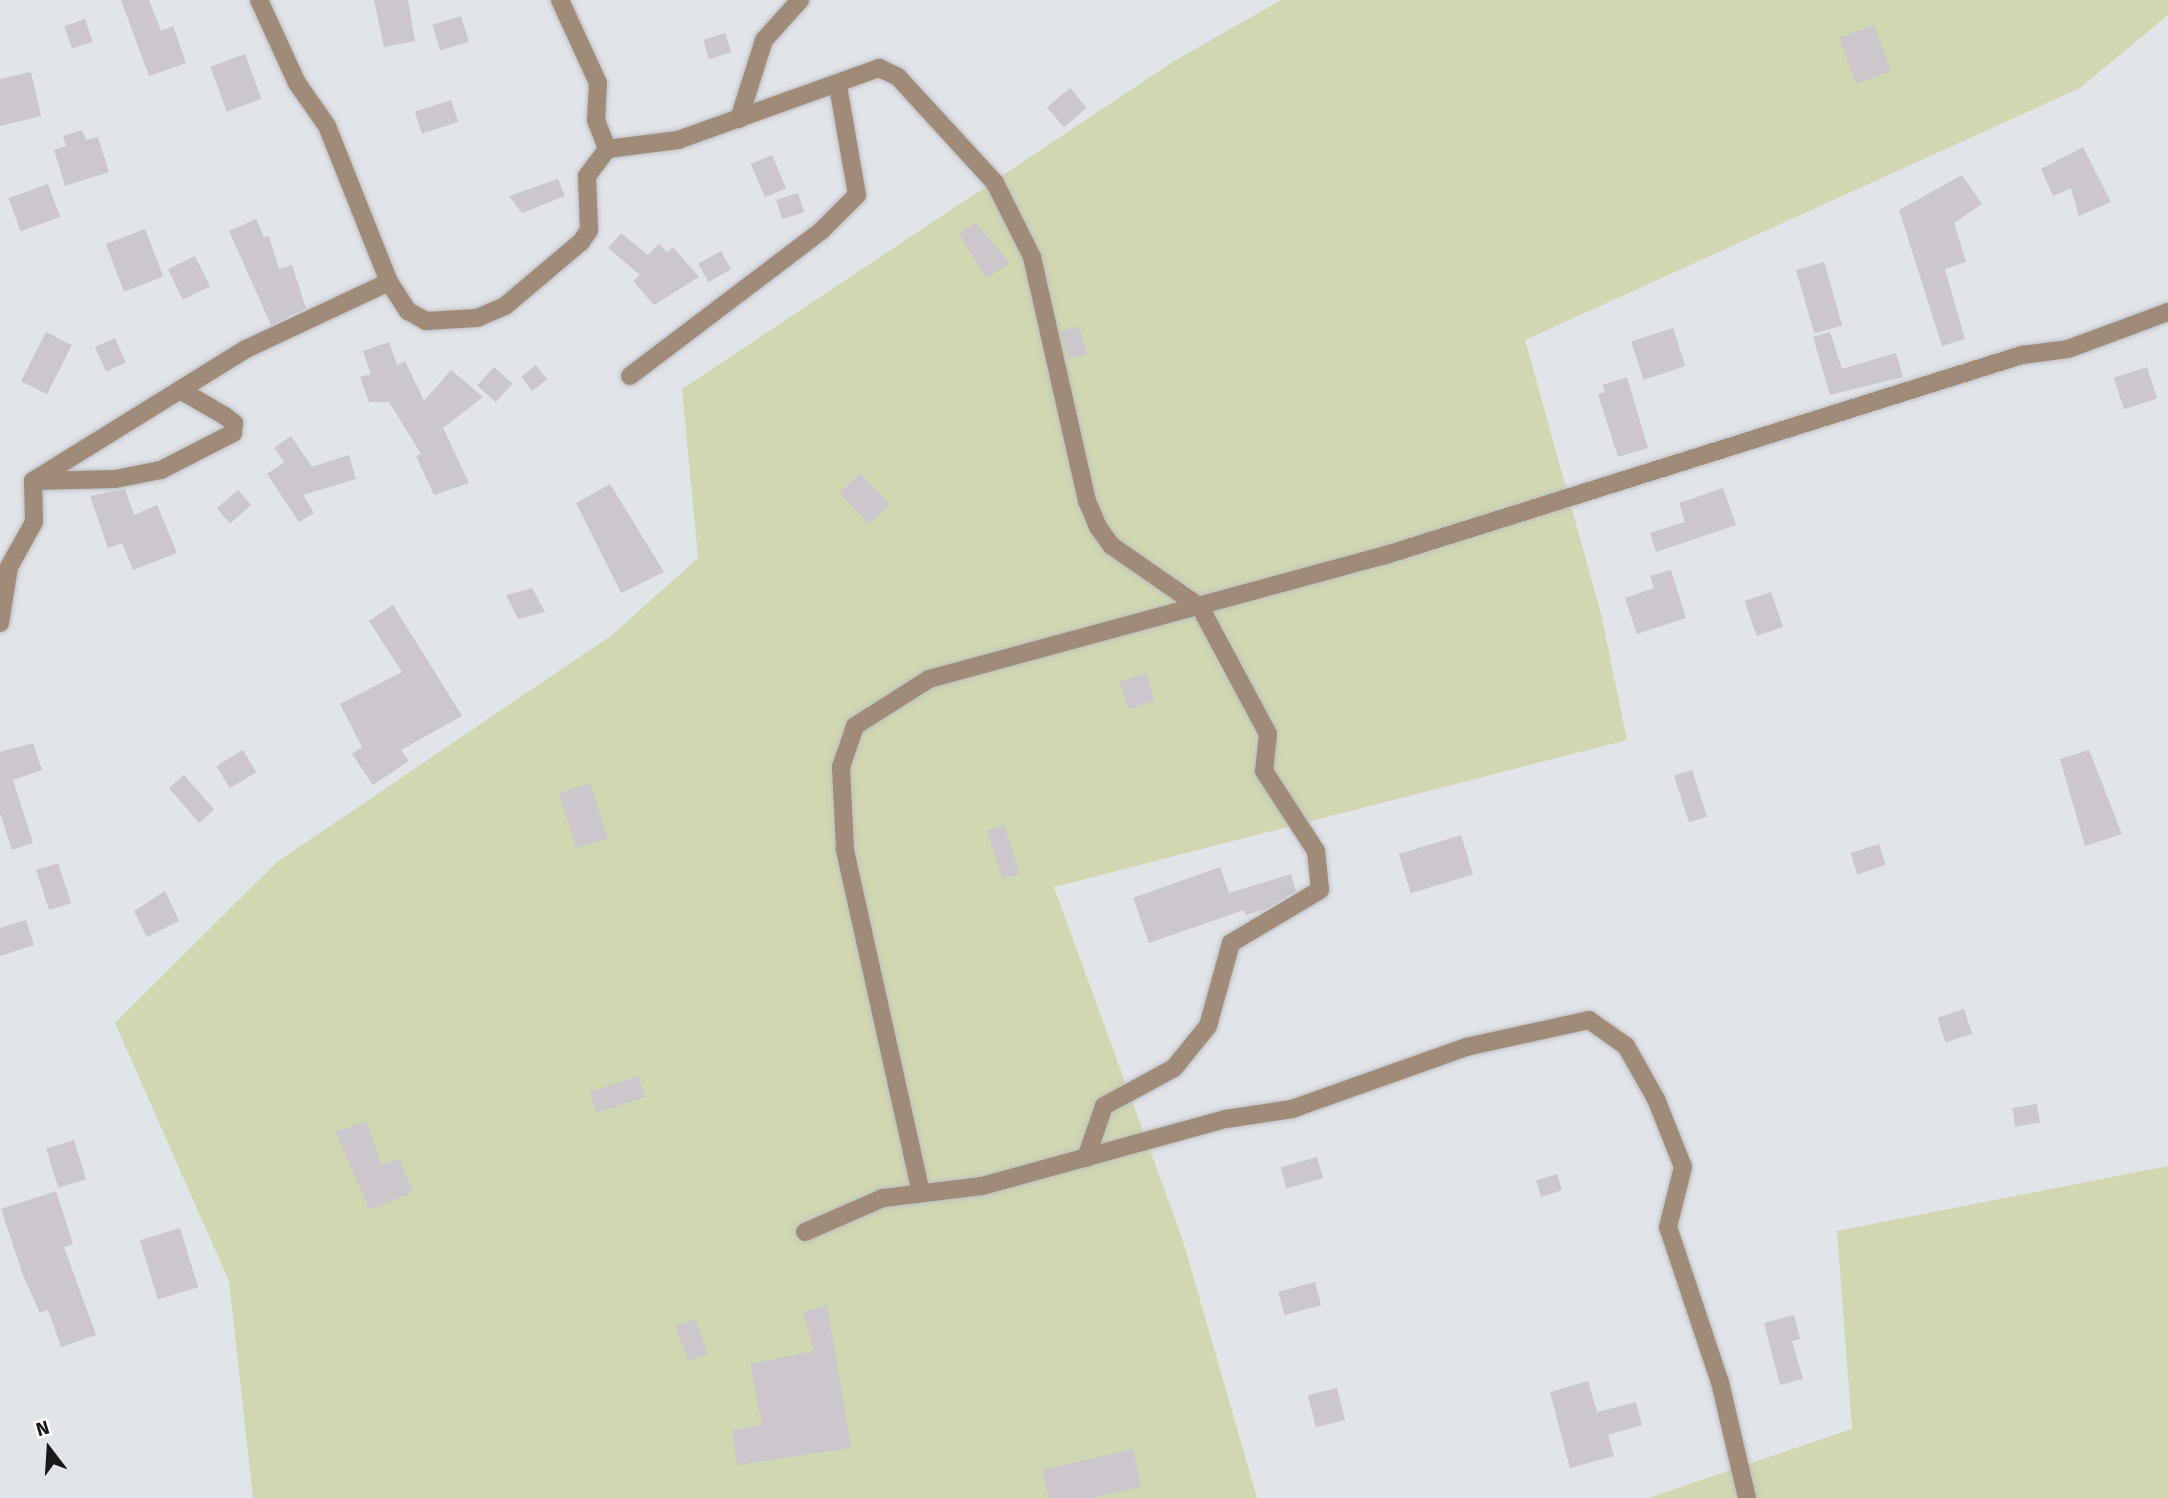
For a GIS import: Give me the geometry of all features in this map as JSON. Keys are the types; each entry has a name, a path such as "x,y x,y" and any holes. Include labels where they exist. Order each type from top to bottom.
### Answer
{"street":[{"path":"259,0 297,83 327,126 389,282 408,311 426,321 458,322 505,306 589,230 587,176 607,149 678,140 888,70 995,183 1032,257 1084,491 1098,527 1112,546 1200,607 1268,734 1264,771 1316,851 1320,890 1231,943 1208,1026 1174,1068 1104,1106 1086,1158"},
{"path":"560,0 598,83 596,120 607,149"},
{"path":"739,119 764,40 800,0"},
{"path":"630,376 822,230 857,195 838,86"},
{"path":"750,90 769,110"},
{"path":"33,481 103,433 182,391 275,334 389,282"},
{"path":"921,1193 845,849 841,767 855,726 929,679 1386,555 2022,355 2068,349 2168,312"},
{"path":"33,481 115,479 161,470 233,433 234,423 226,416 182,391"},
{"path":"0,623 9,566 34,522 33,481"},
{"path":"806,1232 837,1213 921,1193 982,1186 1226,1119 1292,1110 1466,1047 1589,1020 1626,1046 1656,1099 1683,1167 1668,1227 1720,1382 1747,1498"}],"green space":[{"path":"1281,0 2168,0 2168,15 2080,88 1525,340 1601,614 1627,740 1054,887 1183,1241 1257,1498 253,1498 229,1281 115,1023 277,862 612,635 698,558 682,389 1176,60"},
{"path":"2168,1166 2168,1498 1648,1498 1852,1429 1837,1231"}],"building":[{"path":"121,0 149,0 161,31 173,26 186,63 149,76"},
{"path":"374,0 408,0 415,41 384,47"},
{"path":"461,16 469,42 440,51 432,25"},
{"path":"85,19 93,42 72,49 64,26"},
{"path":"1874,25 1891,71 1856,84 1839,38"},
{"path":"725,33 731,52 709,59 703,40"},
{"path":"245,54 261,99 227,112 210,67"},
{"path":"31,72 41,116 0,126 0,79"},
{"path":"1070,88 1087,108 1064,127 1047,107"},
{"path":"451,100 458,122 422,134 415,112"},
{"path":"82,130 86,140 98,137 109,172 65,186 54,150 66,146 63,136"},
{"path":"2083,147 2111,202 2079,216 2071,188 2053,196 2041,169"},
{"path":"772,155 786,188 765,197 751,164"},
{"path":"1962,175 1982,204 1954,223 1966,262 1945,269 1965,339 1942,346 1899,210"},
{"path":"558,179 565,196 522,213 509,196"},
{"path":"48,184 60,217 21,231 9,198"},
{"path":"798,193 804,212 782,219 776,200"},
{"path":"256,219 264,237 269,236 279,269 292,265 306,308 271,325 229,231"},
{"path":"976,223 1010,263 986,279 959,233"},
{"path":"145,229 163,277 124,292 106,244"},
{"path":"621,233 648,255 659,244 667,252 673,247 699,277 654,305 633,281 640,275 608,248"},
{"path":"721,251 731,269 708,282 698,264"},
{"path":"195,256 210,287 183,300 168,269"},
{"path":"1824,262 1842,325 1814,333 1796,270"},
{"path":"1079,326 1087,354 1069,359 1061,331"},
{"path":"1673,328 1685,366 1644,380 1631,342"},
{"path":"46,332 72,345 47,394 21,381"},
{"path":"1830,332 1842,369 1896,353 1903,377 1830,395 1813,337"},
{"path":"115,338 126,363 106,372 95,347"},
{"path":"389,342 397,365 405,361 424,401 451,370 483,397 443,428 469,483 434,495 416,456 421,454 389,402 369,402 360,377 371,374 363,351"},
{"path":"536,365 547,379 532,391 521,377"},
{"path":"494,367 513,384 496,402 477,386"},
{"path":"2147,367 2157,398 2124,409 2114,378"},
{"path":"1627,377 1648,448 1618,457 1598,394 1605,392 1602,385"},
{"path":"291,436 312,467 349,455 356,479 303,495 314,513 299,522 267,474 284,462 274,448"},
{"path":"860,473 890,504 869,524 839,493"},
{"path":"610,484 664,572 621,593 576,503"},
{"path":"1723,488 1736,525 1656,552 1650,533 1685,522 1679,503"},
{"path":"125,489 134,515 157,505 177,553 133,570 122,543 108,548 90,496"},
{"path":"238,490 251,505 230,523 217,508"},
{"path":"1671,570 1686,618 1637,634 1625,598 1654,588 1650,576"},
{"path":"532,588 545,612 518,619 506,595"},
{"path":"1771,592 1783,627 1757,636 1745,601"},
{"path":"393,605 462,716 401,750 409,761 373,785 352,754 362,747 340,704 402,672 369,621"},
{"path":"1146,673 1155,701 1128,709 1119,682"},
{"path":"33,743 42,770 13,780 33,843 12,850 0,813 0,752"},
{"path":"243,750 256,772 230,788 216,766"},
{"path":"2089,750 2122,834 2085,846 2060,759"},
{"path":"1692,770 1707,817 1689,822 1674,776"},
{"path":"184,775 214,810 199,823 169,788"},
{"path":"590,783 608,838 577,848 559,793"},
{"path":"1004,825 1020,874 1003,879 987,831"},
{"path":"1461,835 1473,874 1411,893 1399,854"},
{"path":"1879,844 1886,865 1857,874 1850,853"},
{"path":"58,863 71,903 49,910 36,870"},
{"path":"1220,867 1229,893 1291,874 1296,891 1266,909 1245,915 1244,910 1149,943 1133,898"},
{"path":"165,891 179,921 147,937 134,911"},
{"path":"26,920 34,945 0,956 0,928"},
{"path":"1964,1009 1972,1034 1945,1042 1937,1018"},
{"path":"638,1076 645,1097 596,1113 589,1092"},
{"path":"2037,1104 2040,1123 2015,1127 2012,1108"},
{"path":"366,1121 382,1165 399,1158 413,1192 370,1210 335,1132"},
{"path":"74,1140 86,1179 58,1188 46,1148"},
{"path":"1317,1157 1323,1178 1287,1189 1280,1167"},
{"path":"1557,1174 1562,1190 1541,1197 1536,1180"},
{"path":"56,1191 73,1244 64,1247 96,1335 61,1347 48,1310 40,1313 23,1275 1,1209"},
{"path":"180,1228 198,1287 158,1300 140,1240"},
{"path":"1315,1282 1321,1305 1285,1315 1278,1292"},
{"path":"827,1305 851,1448 737,1465 732,1430 762,1425 750,1364 814,1351 803,1312"},
{"path":"1794,1315 1800,1339 1792,1341 1803,1379 1780,1385 1764,1323"},
{"path":"695,1319 708,1354 688,1361 675,1326"},
{"path":"1588,1381 1597,1412 1636,1402 1642,1425 1608,1435 1614,1456 1570,1468 1550,1392"},
{"path":"1337,1388 1345,1420 1316,1427 1308,1395"},
{"path":"1133,1449 1141,1487 1092,1498 1049,1498 1042,1470"}]}
